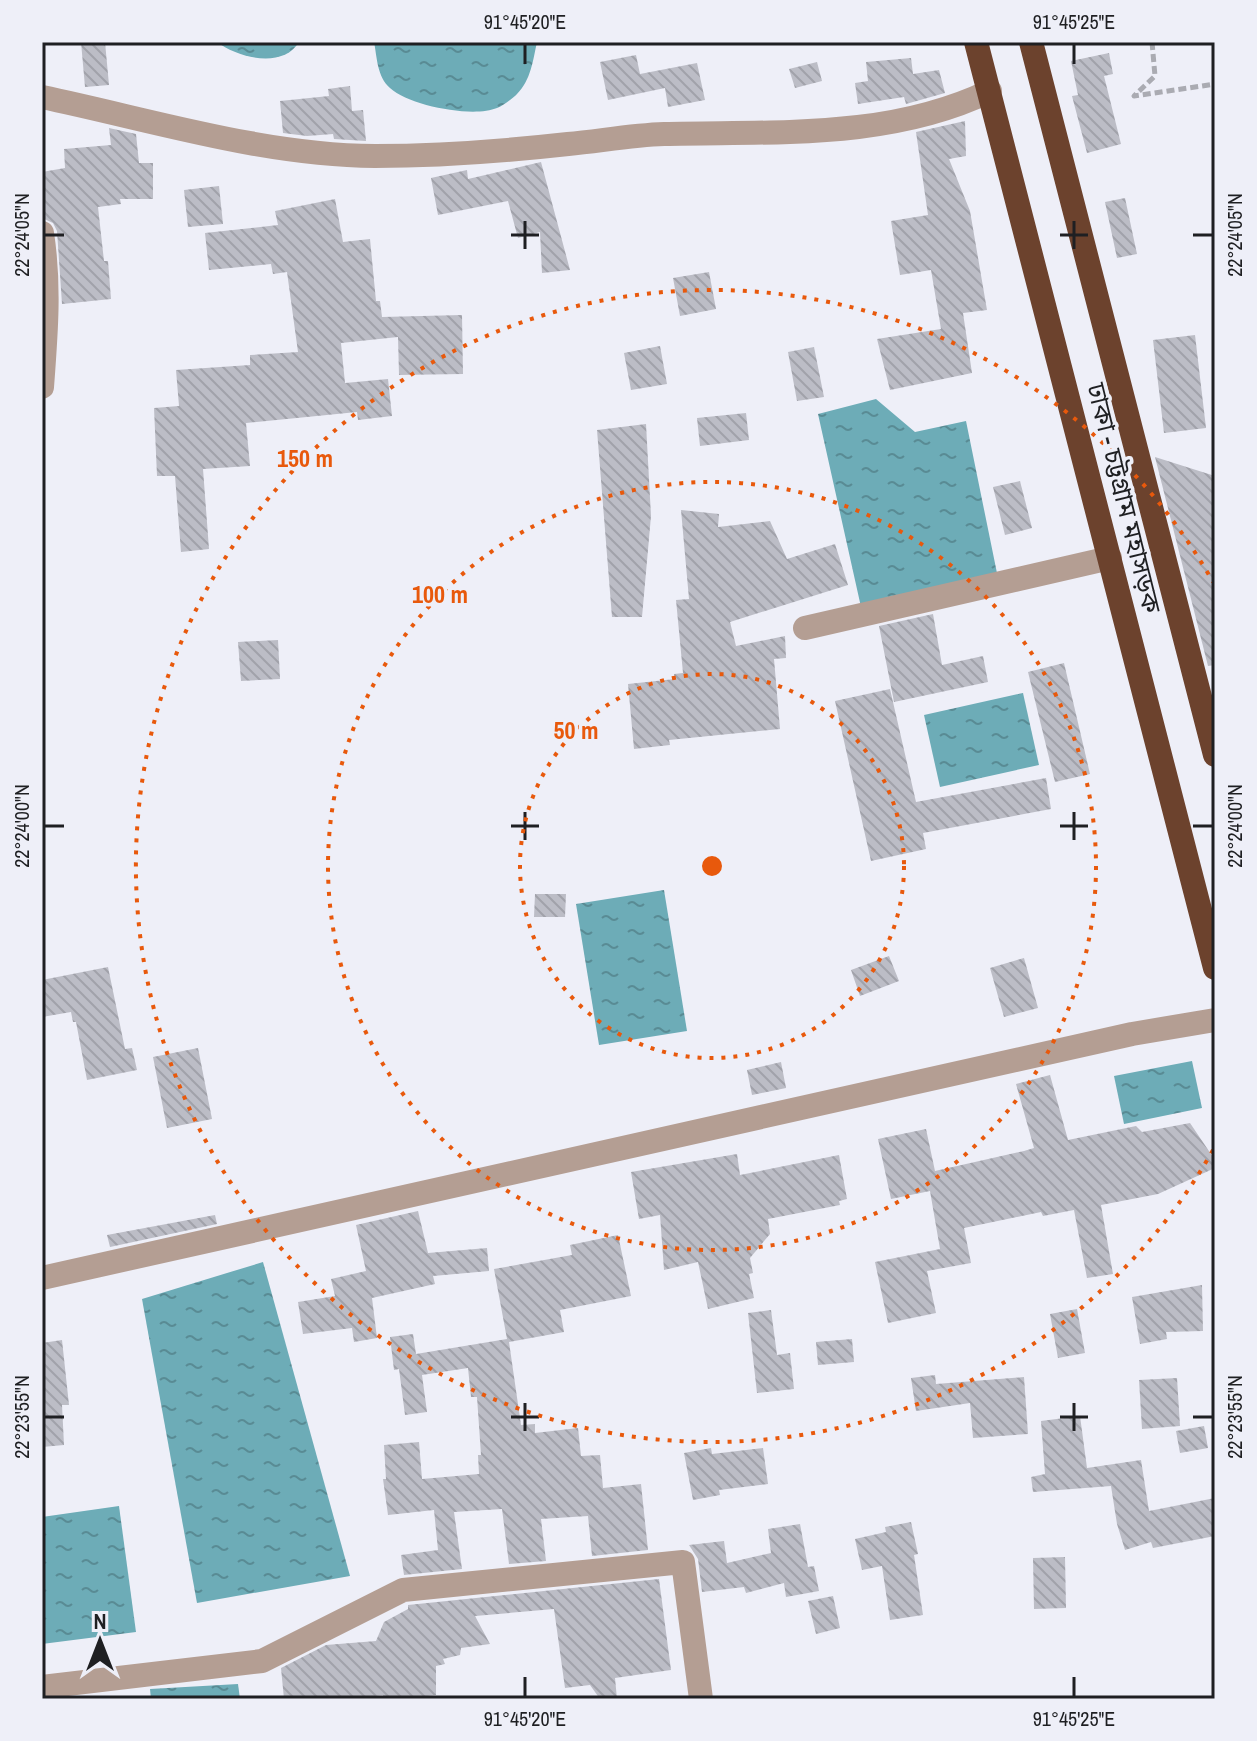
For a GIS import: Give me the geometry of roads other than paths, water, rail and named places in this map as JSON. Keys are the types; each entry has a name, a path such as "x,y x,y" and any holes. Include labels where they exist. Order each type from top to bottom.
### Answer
{"highway":[{"name":"ঢাকা - চট্টগ্রাম মহাসড়ক","path":"976,42 1215,968"},
{"name":"ঢাকা - চট্টগ্রাম মহাসড়ক","path":"1031,42 1215,755"}],"street":[{"path":"42,97 229,139 306,151 375,156 564,145 661,134 741,135 843,129 919,119 956,107 990,91"},
{"path":"42,233 47,264 48,315 42,387"},
{"path":"805,628 1110,558"},
{"path":"42,1278 1116,1038 1215,1020"},
{"path":"42,1687 262,1661 403,1590 683,1562 701,1699"}],"water":[{"path":"217,42 299,42 282,56 260,58 236,53"},
{"path":"374,42 537,42 528,76 517,94 497,108 473,112 426,105 390,88 380,73"},
{"path":"876,399 915,432 966,421 998,578 861,607 818,414"},
{"path":"1023,693 1039,765 940,787 924,715"},
{"path":"664,890 687,1031 599,1045 576,904"},
{"path":"1192,1061 1202,1108 1124,1124 1114,1076"},
{"path":"263,1262 350,1576 197,1603 142,1299"},
{"path":"119,1506 136,1632 42,1644 42,1517"},
{"path":"238,1684 240,1699 151,1699 150,1689"}]}
